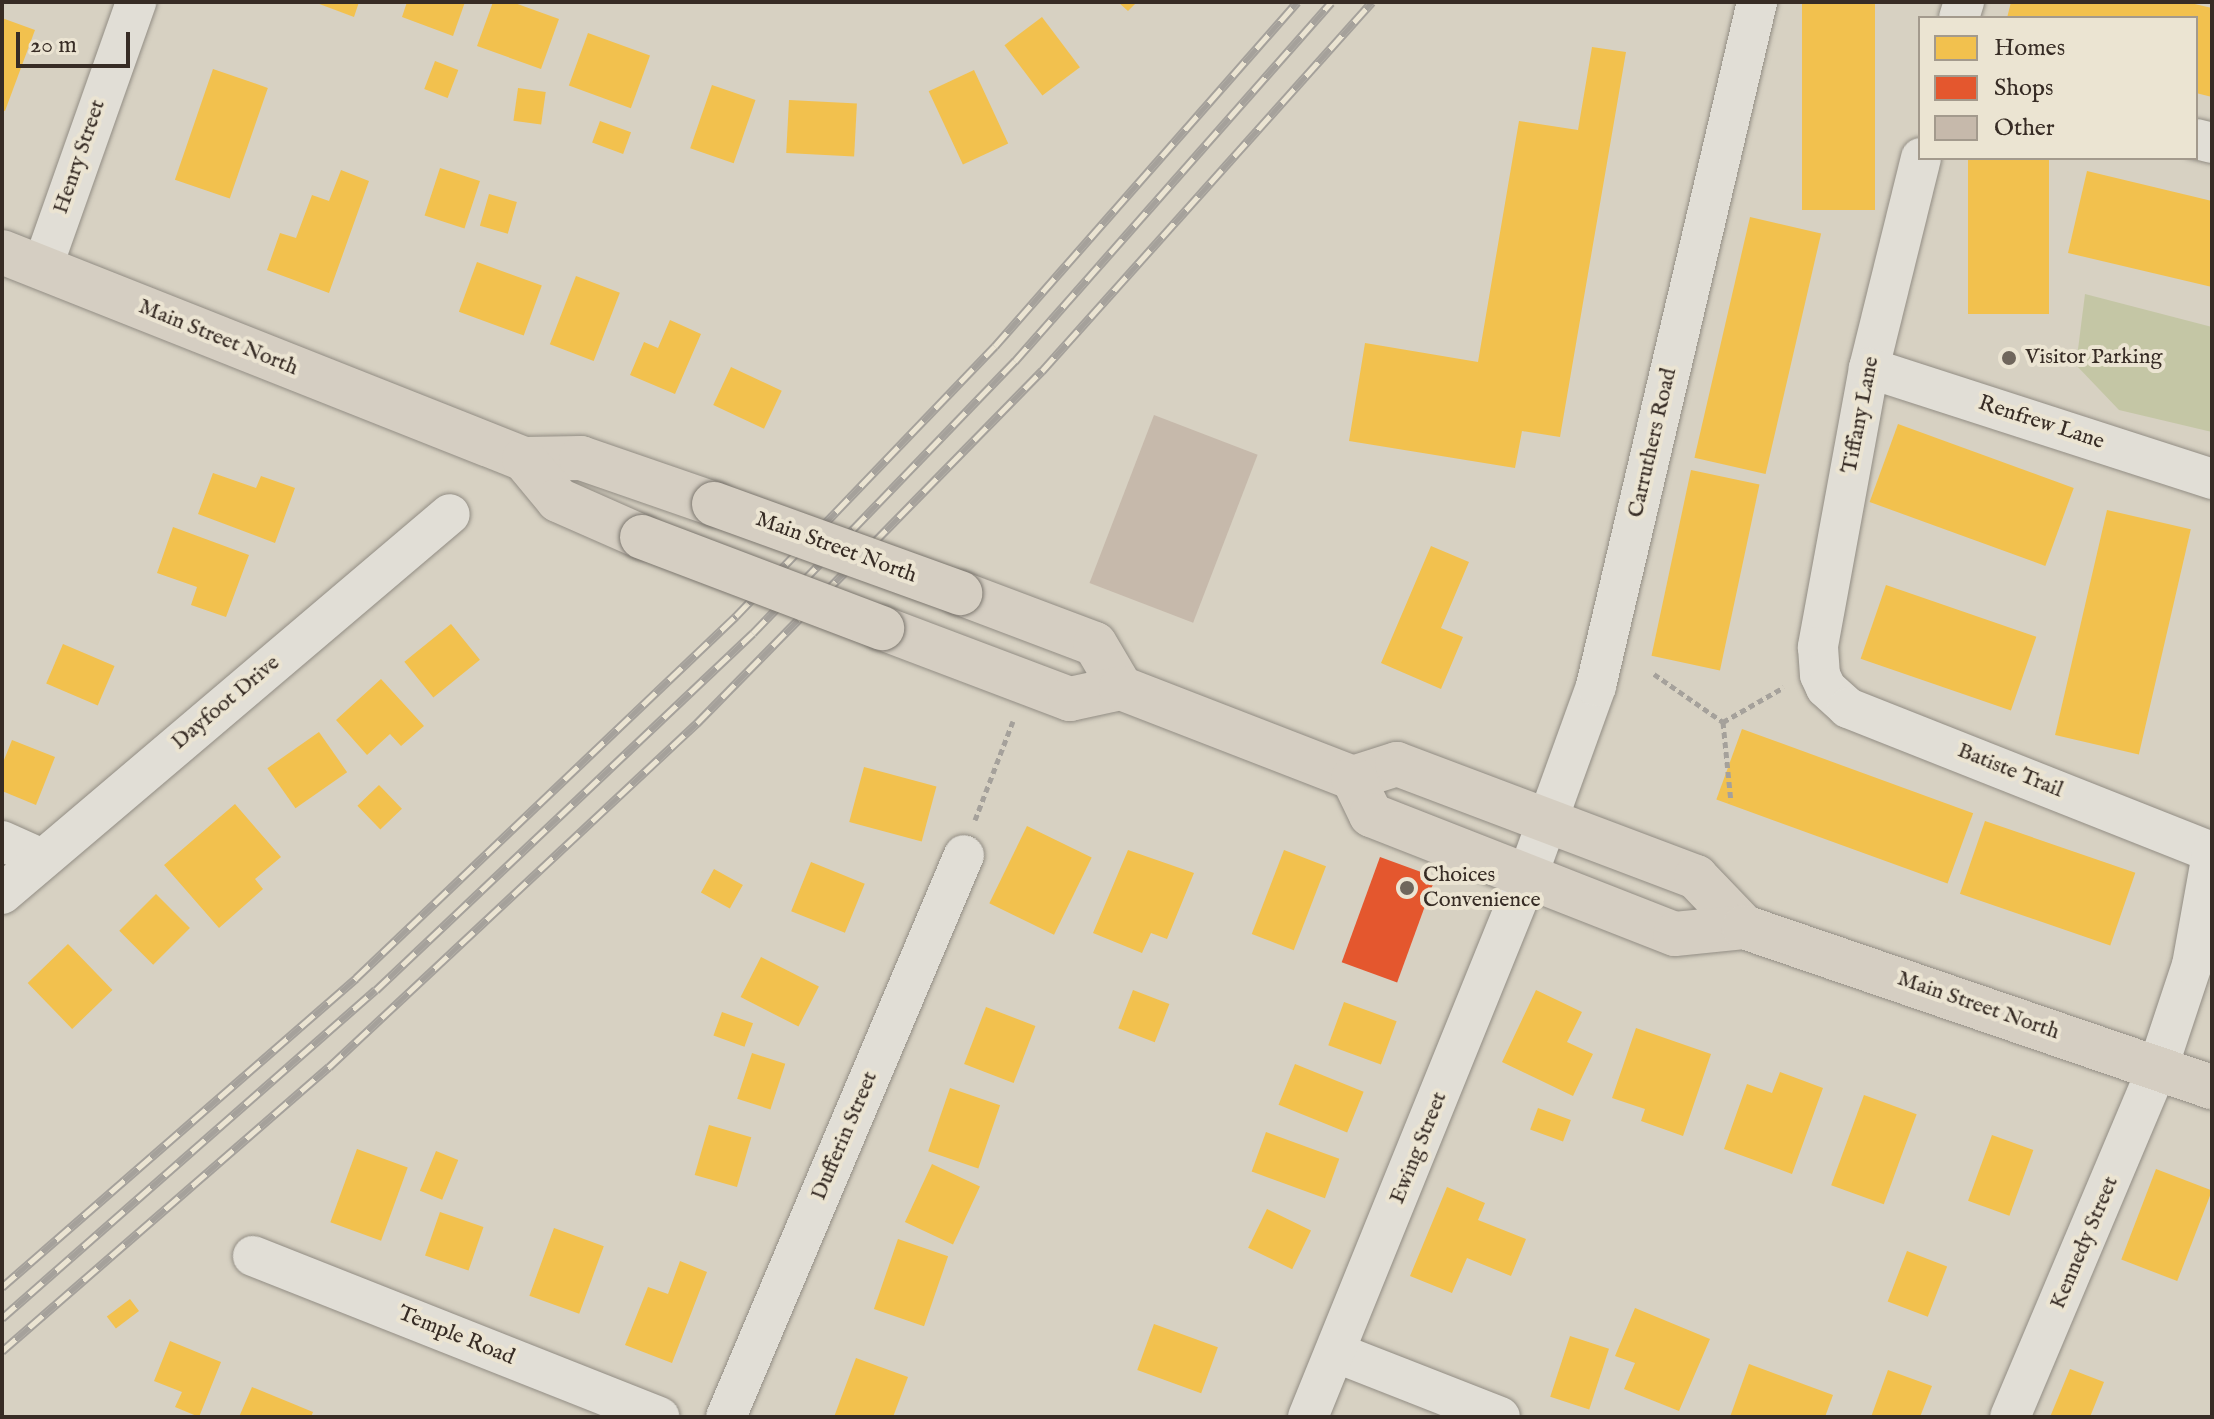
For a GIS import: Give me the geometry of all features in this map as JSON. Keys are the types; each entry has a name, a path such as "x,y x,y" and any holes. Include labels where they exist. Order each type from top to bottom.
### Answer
{"main road":[{"name":"Main Street North","path":"2,252 524,459 581,458 1095,644 1121,688 1070,699 642,537 558,500 524,459"},
{"path":"1121,688 1353,778"},
{"name":"Main Street North","path":"1744,927 1696,877 1547,818 1397,764 1353,778 1371,815 1675,934 1744,927 2212,1087"}],"street":[{"name":"Henry Street","path":"42,268 136,2"},
{"name":"Carruthers Road","path":"1527,877 1596,686 1757,2"},
{"name":"Tiffany Lane","path":"1806,679 1818,647 1869,368 1921,160"},
{"name":"Renfrew Lane","path":"1869,368 2212,479"},
{"name":"Dayfoot Drive","path":"2,894 450,514"},
{"name":"Batiste Trail","path":"1806,679 1826,688 1848,708 2212,853"},
{"path":"2,841 42,859"},
{"name":"Kennedy Street","path":"2010,1417 2158,1067 2192,965 2212,853"},
{"name":"Dufferin Street","path":"726,1417 964,855"},
{"name":"Ewing Street","path":"1308,1417 1337,1353 1527,877"},
{"name":"Temple Road","path":"253,1256 659,1417"},
{"path":"1337,1353 1500,1417"}],"path":[{"path":"1654,674 1723,722 1731,802"},
{"path":"1723,722 1806,679"},
{"path":"964,855 1028,683"}],"green space":[{"path":"2085,294 2212,327 2212,432 2119,410 2076,365"}],"building: Homes":[{"path":"314,2 359,2 354,17"},
{"path":"407,2 465,2 453,36 402,17"},
{"path":"493,2 512,2 559,19 541,69 477,46"},
{"path":"1118,2 1137,2 1128,11"},
{"path":"1802,2 1875,2 1875,210 1802,210"},
{"path":"2011,2 2186,2 2212,8 2212,97 2198,94 2198,16 2008,16"},
{"path":"1042,17 1080,67 1042,96 1004,45"},
{"path":"2,18 35,30 5,111 2,110"},
{"path":"588,33 650,56 631,108 569,86"},
{"path":"1592,47 1626,52 1560,437 1522,431 1515,468 1349,441 1365,343 1478,362 1519,121 1578,130"},
{"path":"435,61 458,70 448,98 424,89"},
{"path":"213,69 268,88 230,199 175,180"},
{"path":"974,70 1008,143 963,165 929,91"},
{"path":"712,85 755,100 734,163 690,148"},
{"path":"518,88 546,92 541,125 513,121"},
{"path":"789,100 857,104 854,156 786,153"},
{"path":"600,121 631,132 623,154 592,143"},
{"path":"1968,160 2049,160 2049,314 1968,314"},
{"path":"440,168 480,181 464,229 425,216"},
{"path":"341,170 369,181 329,293 267,270 280,233 296,238 312,195 329,201"},
{"path":"2087,171 2212,201 2212,287 2068,253"},
{"path":"489,194 517,202 508,234 480,226"},
{"path":"1750,217 1821,233 1766,474 1694,458"},
{"path":"477,262 542,286 524,335 459,312"},
{"path":"576,276 620,293 594,361 550,344"},
{"path":"670,320 701,334 675,394 630,375 644,342 658,348"},
{"path":"731,367 782,391 764,429 713,405"},
{"path":"1898,424 2074,488 2045,566 1870,502"},
{"path":"1691,470 1759,485 1720,670 1651,656"},
{"path":"213,473 256,488 261,476 295,488 275,543 198,514"},
{"path":"2107,510 2191,529 2139,754 2055,735"},
{"path":"173,527 249,555 226,617 191,605 197,587 157,573"},
{"path":"1431,546 1469,562 1441,628 1463,637 1441,689 1381,663"},
{"path":"1886,585 2036,637 2011,711 1861,659"},
{"path":"451,624 480,660 433,698 404,662"},
{"path":"63,644 115,666 98,705 46,684"},
{"path":"381,679 424,726 401,746 390,734 367,755 336,720"},
{"path":"1742,729 1973,813 1948,884 1716,799"},
{"path":"319,732 347,772 295,808 267,768"},
{"path":"12,740 55,757 36,805 2,791 2,765"},
{"path":"864,767 936,786 922,841 849,822"},
{"path":"379,785 402,809 380,830 357,806"},
{"path":"235,804 281,857 255,879 263,889 219,928 164,865"},
{"path":"1985,821 2135,873 2110,946 1960,894"},
{"path":"1027,826 1092,858 1054,935 989,903"},
{"path":"1128,850 1194,873 1167,939 1151,933 1142,953 1093,933"},
{"path":"1284,850 1326,866 1294,950 1252,934"},
{"path":"811,862 865,884 845,933 791,911"},
{"path":"714,869 743,885 730,909 701,893"},
{"path":"156,894 190,928 153,965 119,931"},
{"path":"68,944 112,990 72,1029 28,983"},
{"path":"761,957 819,987 798,1027 741,997"},
{"path":"1133,990 1169,1004 1155,1042 1118,1028"},
{"path":"1536,990 1582,1012 1567,1042 1593,1054 1573,1096 1502,1062"},
{"path":"1344,1002 1397,1021 1381,1064 1328,1045"},
{"path":"986,1007 1035,1026 1014,1083 964,1064"},
{"path":"722,1012 753,1023 744,1047 713,1035"},
{"path":"1636,1028 1711,1054 1683,1136 1641,1121 1645,1109 1612,1098"},
{"path":"752,1053 785,1064 770,1109 737,1099"},
{"path":"1295,1064 1364,1092 1347,1133 1279,1105"},
{"path":"1780,1072 1823,1088 1792,1174 1724,1149 1747,1084 1772,1093"},
{"path":"950,1088 1000,1105 978,1169 928,1151"},
{"path":"1864,1095 1917,1114 1884,1204 1831,1185"},
{"path":"1538,1108 1571,1120 1563,1142 1530,1130"},
{"path":"709,1125 751,1137 737,1187 695,1175"},
{"path":"1266,1132 1339,1159 1325,1198 1252,1171"},
{"path":"1992,1135 2033,1150 2009,1216 1968,1201"},
{"path":"357,1149 408,1167 381,1241 330,1222"},
{"path":"436,1151 458,1160 442,1200 420,1191"},
{"path":"932,1164 980,1186 953,1244 905,1222"},
{"path":"2156,1169 2212,1190 2177,1281 2121,1260"},
{"path":"1447,1187 1485,1203 1478,1220 1526,1239 1511,1276 1467,1258 1452,1293 1410,1276"},
{"path":"1267,1209 1311,1230 1292,1269 1248,1248"},
{"path":"440,1212 483,1227 469,1270 425,1255"},
{"path":"554,1228 604,1246 579,1314 529,1296"},
{"path":"898,1239 948,1256 924,1326 874,1309"},
{"path":"1907,1251 1947,1266 1928,1317 1888,1301"},
{"path":"680,1261 707,1272 672,1363 625,1345 648,1287 668,1294"},
{"path":"130,1299 139,1311 116,1328 107,1316"},
{"path":"1635,1308 1710,1339 1679,1411 1624,1389 1635,1363 1615,1356"},
{"path":"1154,1324 1218,1347 1201,1393 1137,1370"},
{"path":"1570,1336 1609,1349 1589,1410 1550,1397"},
{"path":"170,1341 221,1362 199,1417 175,1407 182,1392 154,1381"},
{"path":"856,1358 908,1377 893,1417 834,1417"},
{"path":"1749,1364 1833,1395 1825,1417 1730,1417"},
{"path":"2070,1369 2104,1382 2090,1417 2050,1417"},
{"path":"1888,1370 1932,1386 1920,1417 1871,1417"},
{"path":"252,1387 313,1412 311,1417 239,1417"}],"building: Shops":[{"path":"1380,857 1435,877 1397,982 1342,962"}],"building: Other":[{"path":"1154,415 1258,455 1193,623 1089,583"}],"railway":[{"path":"2,1287 356,978 736,616 995,346 1297,2"},
{"path":"2,1318 376,990 753,633 1015,361 1331,2"},
{"path":"2,1351 329,1067 697,723 1042,371 1372,2"}],"place":[{"name":"Visitor Parking","path":"2009,358"},
{"name":"Choices Convenience","path":"1407,888"}]}
